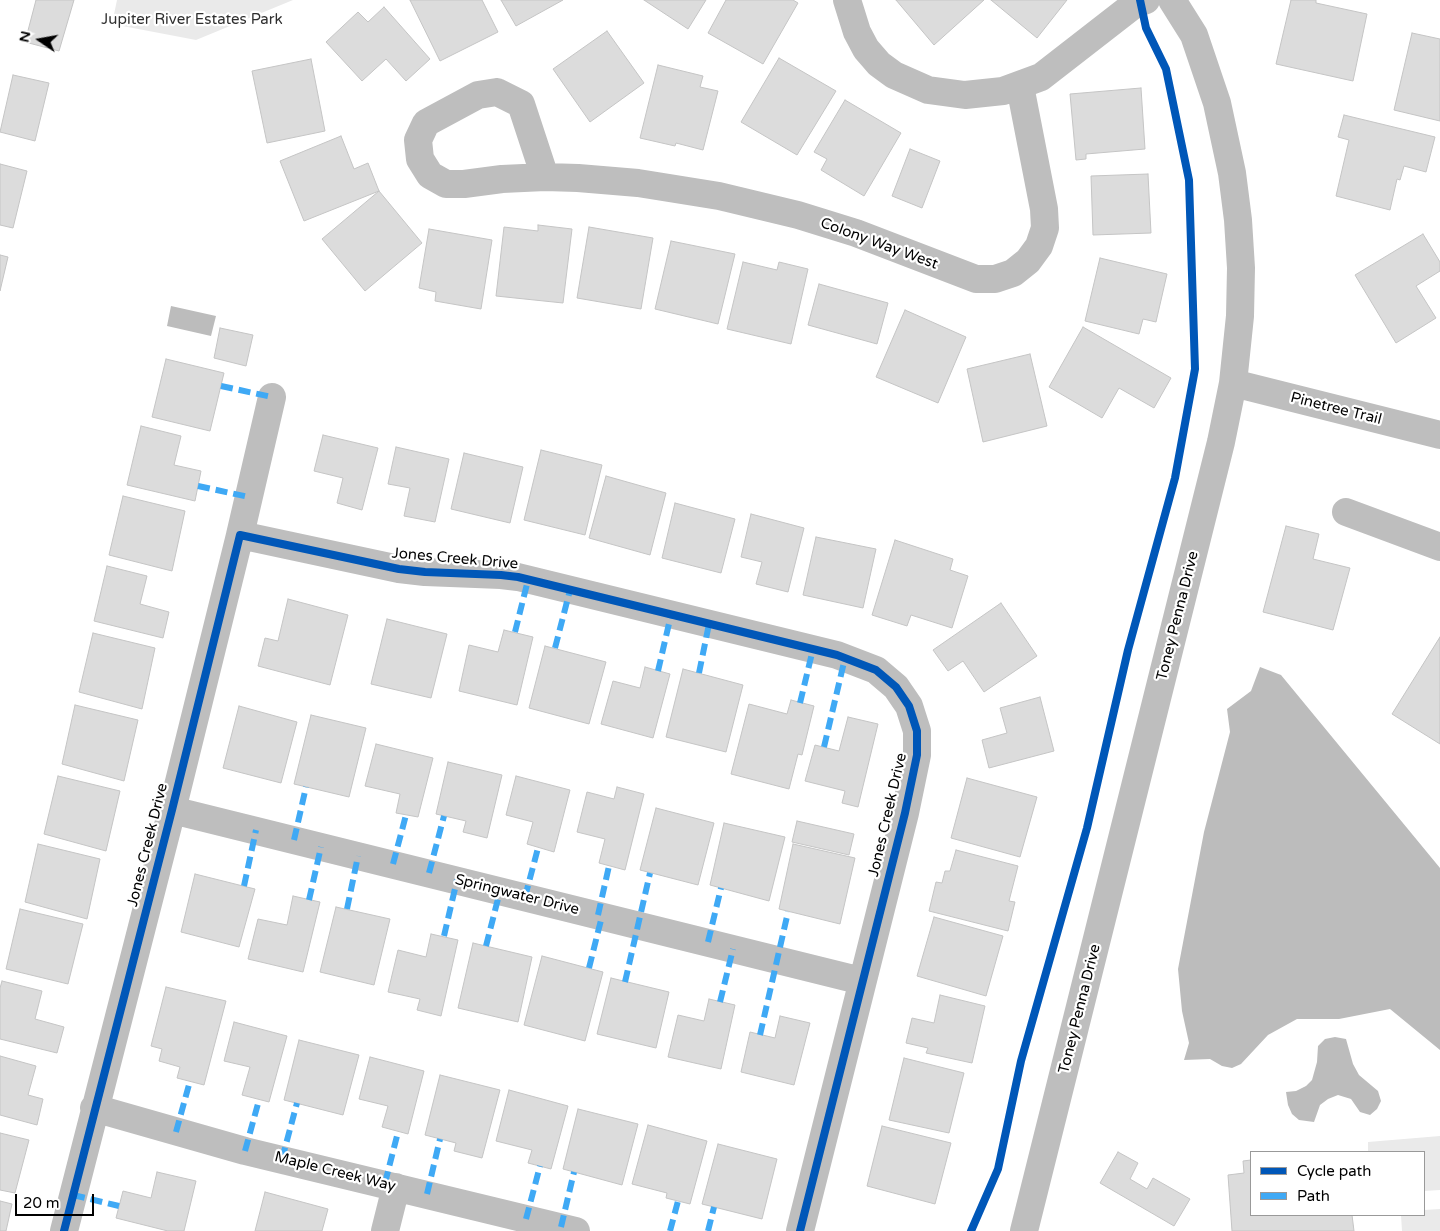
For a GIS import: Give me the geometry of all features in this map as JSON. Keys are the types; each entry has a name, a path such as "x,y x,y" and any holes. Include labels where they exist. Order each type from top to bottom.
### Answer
{"street":[{"path":"847,0 857,32 866,49 879,64 894,75 928,90 946,94 984,94 1003,91 1041,77 1135,4 1146,0"},
{"name":"Toney Penna Drive","path":"1024,1231 1216,462 1233,383 1240,316 1241,268 1238,220 1232,173 1217,103 1194,35 1172,0"},
{"name":"Colony Way West","path":"545,176 521,104 497,92 478,95 426,123 418,140 420,159 430,175 446,184 545,176 638,183 719,196 798,215 856,233 976,279 996,279 1013,273 1028,262 1039,246 1044,228 1044,209 1020,86"},
{"name":"Pinetree Trail","path":"1233,383 1440,435"},
{"name":"Jones Creek Drive","path":"64,1231 94,1108 172,810 272,397"},
{"path":"1346,512 1440,547"},
{"name":"Jones Creek Drive","path":"240,535 412,571 518,577 838,655 876,670 896,686 909,706 917,731 917,755 905,814 800,1231"},
{"name":"Springwater Drive","path":"172,810 862,981"},
{"name":"Maple Creek Way","path":"94,1108 245,1151 576,1231"},
{"path":"385,1231 396,1187"}],"green space":[{"name":"Jupiter River Estates Park","path":"117,0 293,0 196,40 112,24"},
{"path":"1440,1136 1440,1190 1425,1191 1425,1151 1368,1151 1368,1142"},
{"path":"1440,1209 1440,1231 1402,1231 1401,1216 1425,1216 1425,1210"}],"shaded area":[{"path":"171,306 216,316 211,336 167,326"},
{"path":"1260,667 1281,675 1440,868 1440,1050 1390,1009 1339,1019 1297,1019 1268,1035 1241,1064 1232,1068 1222,1066 1210,1059 1184,1060 1189,1043 1182,1011 1178,969 1204,832 1230,732 1227,709 1251,691"},
{"path":"1335,1037 1346,1039 1353,1064 1359,1075 1378,1091 1381,1101 1377,1109 1370,1115 1360,1112 1351,1099 1338,1095 1320,1105 1314,1122 1299,1120 1292,1114 1286,1092 1296,1091 1306,1086 1312,1080 1317,1062 1318,1046 1325,1039"}],"building":[{"path":"36,0 74,0 59,51 25,42"},
{"path":"410,0 482,0 498,32 440,61"},
{"path":"501,0 563,0 516,26"},
{"path":"644,0 706,0 688,29"},
{"path":"726,0 793,0 798,3 763,64 708,33"},
{"path":"896,0 984,0 934,45"},
{"path":"991,0 1067,0 1037,38"},
{"path":"1291,0 1316,0 1316,3 1367,14 1353,81 1276,64"},
{"path":"384,7 430,59 406,81 386,59 362,81 326,42 358,12 368,22"},
{"path":"607,31 644,83 590,122 553,69"},
{"path":"1412,33 1440,39 1440,121 1394,110"},
{"path":"779,58 836,91 797,155 741,122"},
{"path":"311,59 325,131 267,143 252,71"},
{"path":"658,65 703,76 700,87 718,91 703,150 676,143 675,146 640,138"},
{"path":"13,75 49,83 35,141 0,132"},
{"path":"1141,88 1145,149 1086,154 1086,159 1076,160 1070,94"},
{"path":"845,100 901,133 864,196 821,170 827,159 814,152"},
{"path":"1344,115 1435,137 1426,172 1404,166 1400,180 1397,179 1390,210 1336,196 1349,140 1338,137"},
{"path":"341,136 354,169 368,163 379,191 304,221 280,161"},
{"path":"910,149 940,161 922,208 892,196"},
{"path":"0,164 27,171 13,228 0,225"},
{"path":"1148,174 1151,233 1093,235 1091,176"},
{"path":"379,191 422,243 365,291 322,239"},
{"path":"538,225 572,229 563,303 496,296 504,227 538,231"},
{"path":"589,227 653,238 641,309 577,298"},
{"path":"429,229 492,240 481,309 435,301 436,292 419,288"},
{"path":"1423,234 1440,262 1440,271 1416,286 1436,318 1396,343 1355,275"},
{"path":"671,241 735,254 718,324 655,309"},
{"path":"0,255 8,257 0,291"},
{"path":"1100,258 1167,274 1156,322 1143,319 1139,334 1085,321"},
{"path":"743,262 777,270 779,262 808,269 791,344 727,329"},
{"path":"819,284 888,303 877,344 808,325"},
{"path":"905,310 966,337 938,403 876,377"},
{"path":"1083,327 1171,378 1154,408 1119,388 1102,418 1049,387"},
{"path":"220,328 253,335 246,366 214,358"},
{"path":"1030,354 1047,426 983,442 967,369"},
{"path":"166,359 224,373 210,431 152,417"},
{"path":"141,426 181,436 174,465 201,471 195,501 127,485"},
{"path":"323,435 378,448 362,510 337,503 343,478 314,471"},
{"path":"396,447 449,459 435,522 404,516 410,488 388,484"},
{"path":"541,450 602,465 585,535 524,520"},
{"path":"464,453 523,467 510,523 451,509"},
{"path":"606,476 666,493 650,555 589,538"},
{"path":"123,496 185,511 172,571 109,555"},
{"path":"675,503 735,519 721,573 662,558"},
{"path":"751,514 804,528 788,592 756,584 762,562 741,557"},
{"path":"1286,526 1319,534 1313,559 1350,568 1333,630 1263,612"},
{"path":"816,537 876,549 863,608 803,595"},
{"path":"895,540 953,559 950,570 968,576 952,628 911,615 907,626 872,615"},
{"path":"107,566 147,576 140,604 169,612 163,638 94,621"},
{"path":"288,599 348,615 330,685 258,666 265,638 278,641"},
{"path":"1001,603 1037,656 984,692 963,661 948,671 933,650"},
{"path":"387,619 447,634 431,698 371,684"},
{"path":"504,630 533,637 517,705 459,691 469,645 498,652"},
{"path":"93,633 155,648 142,709 79,692"},
{"path":"1440,637 1440,744 1392,714"},
{"path":"545,646 606,662 589,724 529,708"},
{"path":"645,667 670,674 653,738 601,724 613,681 640,688"},
{"path":"683,669 743,685 726,752 666,737"},
{"path":"1040,697 1054,751 989,768 982,740 1007,733 1000,708"},
{"path":"791,700 814,706 802,755 798,754 789,789 731,774 749,704 787,714"},
{"path":"75,705 138,720 124,781 62,764"},
{"path":"239,706 297,722 281,783 223,768"},
{"path":"311,715 366,728 349,797 294,784"},
{"path":"848,717 878,724 858,807 842,803 845,791 805,781 815,745 839,751"},
{"path":"376,744 433,758 418,817 396,813 400,794 365,786"},
{"path":"448,762 502,775 487,838 463,832 466,821 436,814"},
{"path":"58,776 120,791 106,851 44,834"},
{"path":"516,776 570,790 554,852 527,844 533,822 506,815"},
{"path":"967,778 1037,797 1020,857 951,838"},
{"path":"617,787 644,794 625,870 599,863 605,839 577,832 587,792 614,799"},
{"path":"656,808 714,823 698,885 640,870"},
{"path":"797,821 854,834 849,855 792,842"},
{"path":"724,823 785,837 769,901 710,885"},
{"path":"38,844 100,859 87,919 25,902"},
{"path":"793,844 855,858 840,924 779,909"},
{"path":"956,850 1018,866 1009,901 1015,902 1008,931 929,911 936,882 942,883 945,871 950,871"},
{"path":"195,874 255,889 239,947 181,932"},
{"path":"293,896 320,902 303,972 248,959 258,919 287,925"},
{"path":"336,907 390,919 374,985 320,972"},
{"path":"20,909 83,924 68,984 6,969"},
{"path":"934,917 1003,936 986,996 917,976"},
{"path":"431,934 458,940 441,1016 417,1010 420,999 388,992 398,950 426,957"},
{"path":"473,943 532,957 518,1022 458,1008"},
{"path":"542,956 603,972 585,1041 524,1025"},
{"path":"611,978 669,992 656,1048 597,1034"},
{"path":"2,981 42,991 35,1019 64,1027 57,1053 0,1039 0,988"},
{"path":"166,987 226,1001 204,1085 177,1078 180,1067 159,1061 162,1049 151,1046"},
{"path":"940,995 985,1006 972,1063 926,1053 928,1048 906,1043 912,1018 934,1023"},
{"path":"709,999 735,1005 721,1069 668,1057 678,1015 704,1021"},
{"path":"780,1016 810,1023 794,1085 741,1072 750,1032 775,1038"},
{"path":"234,1022 287,1036 269,1102 242,1095 250,1067 224,1061"},
{"path":"299,1040 359,1055 343,1115 284,1100"},
{"path":"0,1056 36,1066 28,1095 43,1099 37,1125 0,1115"},
{"path":"370,1057 424,1071 408,1134 382,1127 388,1106 359,1099"},
{"path":"904,1058 964,1073 949,1133 889,1120"},
{"path":"440,1075 500,1090 482,1158 454,1151 456,1143 425,1135"},
{"path":"509,1090 568,1106 551,1169 528,1163 532,1150 496,1141"},
{"path":"578,1109 638,1124 622,1185 563,1169"},
{"path":"648,1125 707,1141 690,1204 666,1198 667,1193 632,1184"},
{"path":"882,1126 951,1143 935,1204 867,1186"},
{"path":"0,1133 29,1140 15,1193 0,1190"},
{"path":"718,1144 777,1159 762,1219 702,1204"},
{"path":"1118,1152 1138,1163 1130,1179 1147,1189 1153,1178 1190,1199 1174,1226 1100,1183"},
{"path":"1250,1160 1250,1216 1352,1216 1354,1231 1232,1231 1228,1175 1244,1173 1243,1161"},
{"path":"157,1172 196,1181 184,1231 168,1231 116,1218 123,1191 151,1198"},
{"path":"265,1192 328,1209 322,1231 255,1231"},
{"path":"0,1201 12,1204 6,1231 0,1231"}],"marked path":[{"path":"221,386 272,397"},
{"path":"198,486 249,497"},
{"path":"515,632 528,580"},
{"path":"555,648 570,590"},
{"path":"658,671 671,615"},
{"path":"699,673 709,624"},
{"path":"800,703 813,649"},
{"path":"824,747 845,658"},
{"path":"294,840 306,787"},
{"path":"393,864 406,815"},
{"path":"429,873 444,816"},
{"path":"244,886 256,830"},
{"path":"309,900 321,847"},
{"path":"525,897 538,848"},
{"path":"347,909 358,856"},
{"path":"598,915 609,866"},
{"path":"625,982 650,873"},
{"path":"444,936 457,880"},
{"path":"708,942 721,888"},
{"path":"486,946 500,891"},
{"path":"760,1035 788,912"},
{"path":"589,968 602,916"},
{"path":"720,1002 733,949"},
{"path":"176,1132 190,1081"},
{"path":"245,1151 259,1100"},
{"path":"282,1159 297,1103"},
{"path":"385,1183 398,1132"},
{"path":"427,1194 440,1139"},
{"path":"526,1219 540,1166"},
{"path":"561,1227 574,1172"},
{"path":"73,1195 119,1206"},
{"path":"670,1231 678,1201"},
{"path":"708,1231 714,1207"}],"cycle path":[{"path":"971,1231 998,1169 1021,1061 1087,828 1128,650 1175,478 1195,369 1189,180 1166,69 1146,28 1140,0"},
{"path":"64,1231 240,535 399,569 518,577 837,655 876,670 896,687 909,706 917,731 917,755 905,813 800,1231"}]}
